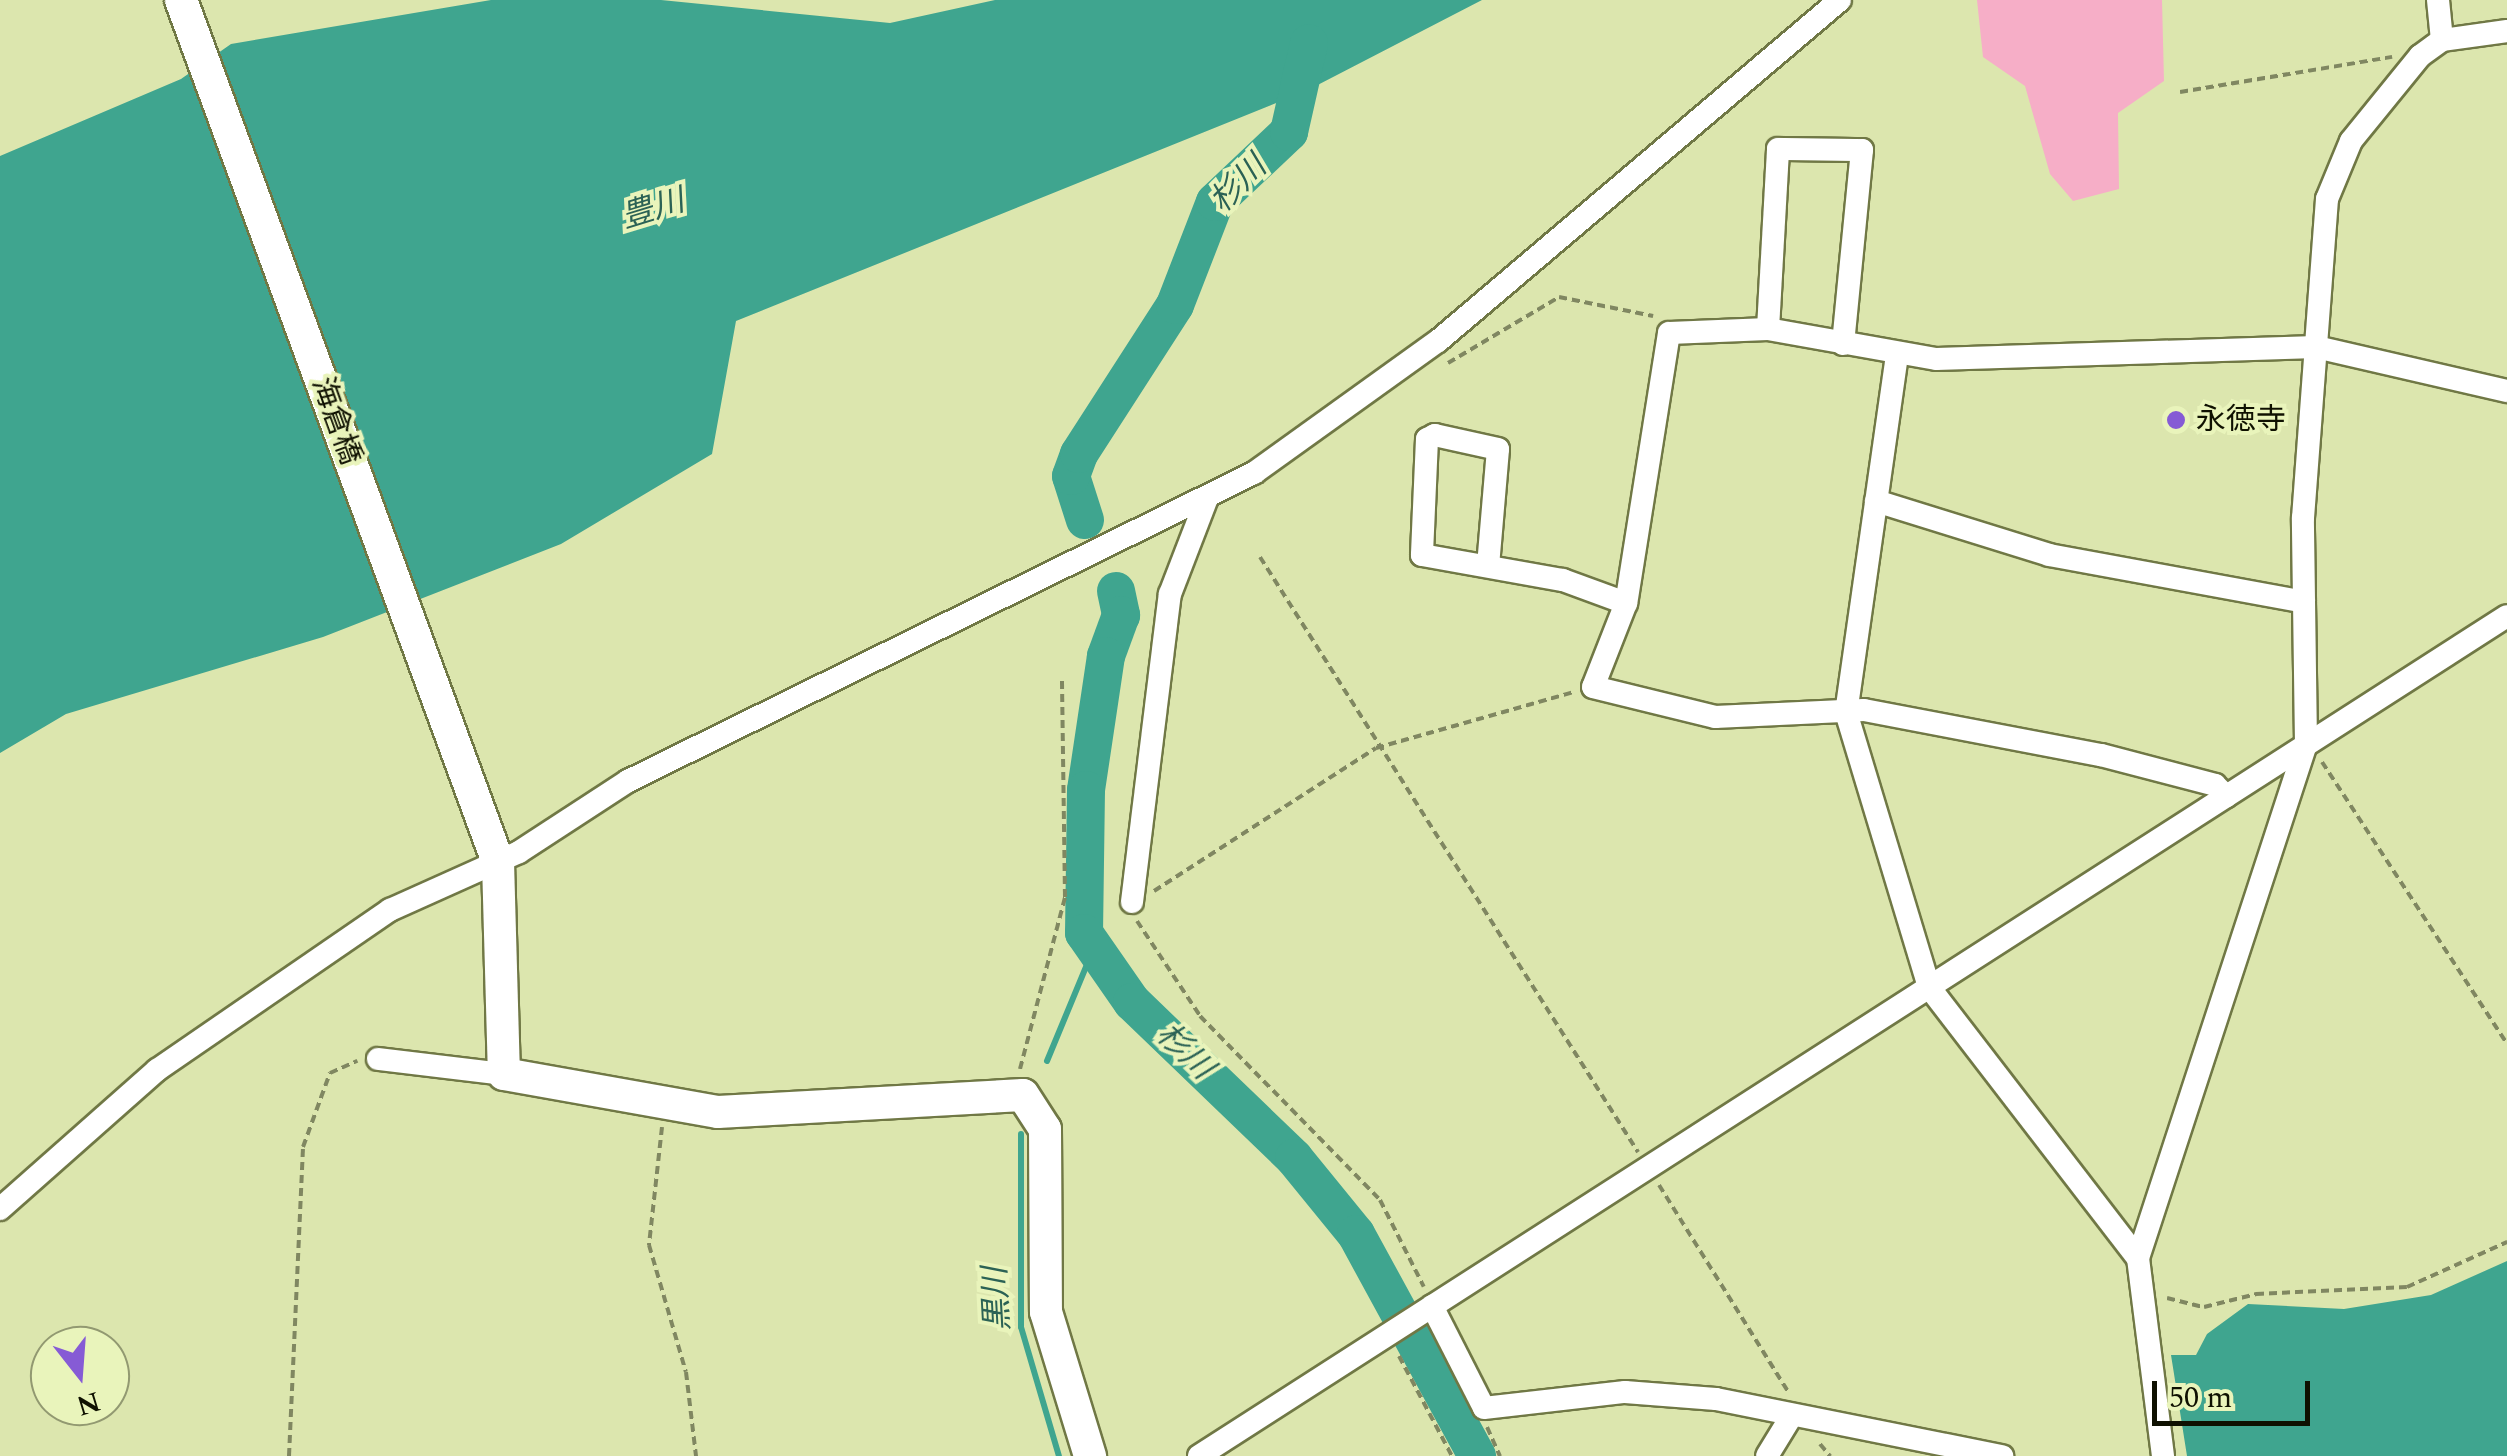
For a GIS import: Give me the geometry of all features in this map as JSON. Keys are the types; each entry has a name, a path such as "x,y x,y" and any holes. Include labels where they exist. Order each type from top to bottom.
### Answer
{"street":[{"name":"海倉橋","path":"181,0 495,852 504,1074"},
{"path":"0,1209 157,1070 390,910 628,781 1207,498 1438,340 1840,0"},
{"path":"2438,0 2442,40"},
{"path":"2138,1258 2306,744 2304,602 2316,347 2333,176 2420,56 2442,40 2507,31"},
{"path":"1768,329 1778,150 1862,150 1843,344"},
{"path":"2226,796 2215,785 2101,755 1846,712 1716,716 1593,687 1626,603 1670,334 1768,329 1897,355 2316,347 2507,391"},
{"path":"1897,355 1846,712 1929,987 2138,1258 2163,1456"},
{"path":"1488,566 1498,449 1436,436 1428,439 1417,550 1626,603"},
{"path":"1132,902 1170,594 1207,498"},
{"path":"1876,501 2050,555 2304,602"},
{"path":"1199,1456 2507,616"},
{"path":"378,1059 504,1074 665,1107 1010,1092 1035,1104 1045,1129 1046,1312 1090,1456"},
{"path":"1427,1309 1484,1408 1626,1392 1716,1399 1789,1420 2002,1456"},
{"path":"1767,1456 1789,1420"}],"path":[{"path":"2180,92 2420,56"},
{"path":"1433,371 1559,297 1652,316 1670,334"},
{"path":"1260,556 1376,748 1776,1363 1793,1401 1789,1420"},
{"path":"1010,1092 1046,989 1065,896 1062,677"},
{"path":"1427,1309 1380,1200 1167,978 1132,902 1376,748 1593,687"},
{"path":"2306,744 2507,1044"},
{"path":"288,1456 303,1147 330,1072 378,1059"},
{"path":"665,1107 649,1245 686,1372 696,1456"},
{"path":"2145,1296 2204,1307 2256,1294 2408,1288 2507,1242"},
{"path":"1384,1338 1394,1348 1452,1456"},
{"path":"1484,1408 1500,1456"}],"shaded area":[{"path":"1977,0 2162,0 2164,81 2118,113 2119,189 2073,201 2050,174 2025,86 1983,57"}],"water":[{"name":"豊川","path":"491,0 661,0 890,23 995,0 1482,0 1306,91 736,321 712,454 561,544 323,637 66,714 0,753 0,156 181,79 231,44"},
{"path":"2507,1261 2507,1456 2187,1456 2171,1355 2196,1355 2207,1334 2248,1304 2344,1309 2431,1295"}],"waterway":[{"name":"杉川","path":"1085,520 1071,476 1079,454 1175,305 1215,202 1289,132 1309,43"},
{"name":"杉川","path":"1116,591 1121,615 1106,656 1086,790 1084,933 1132,1002 1294,1158 1356,1234 1477,1456"},
{"name":"黒川","path":"1047,1061 1093,950"},
{"name":"黒川","path":"1021,1134 1021,1327 1059,1456"}],"place":[{"name":"永徳寺","path":"2176,420"}]}
